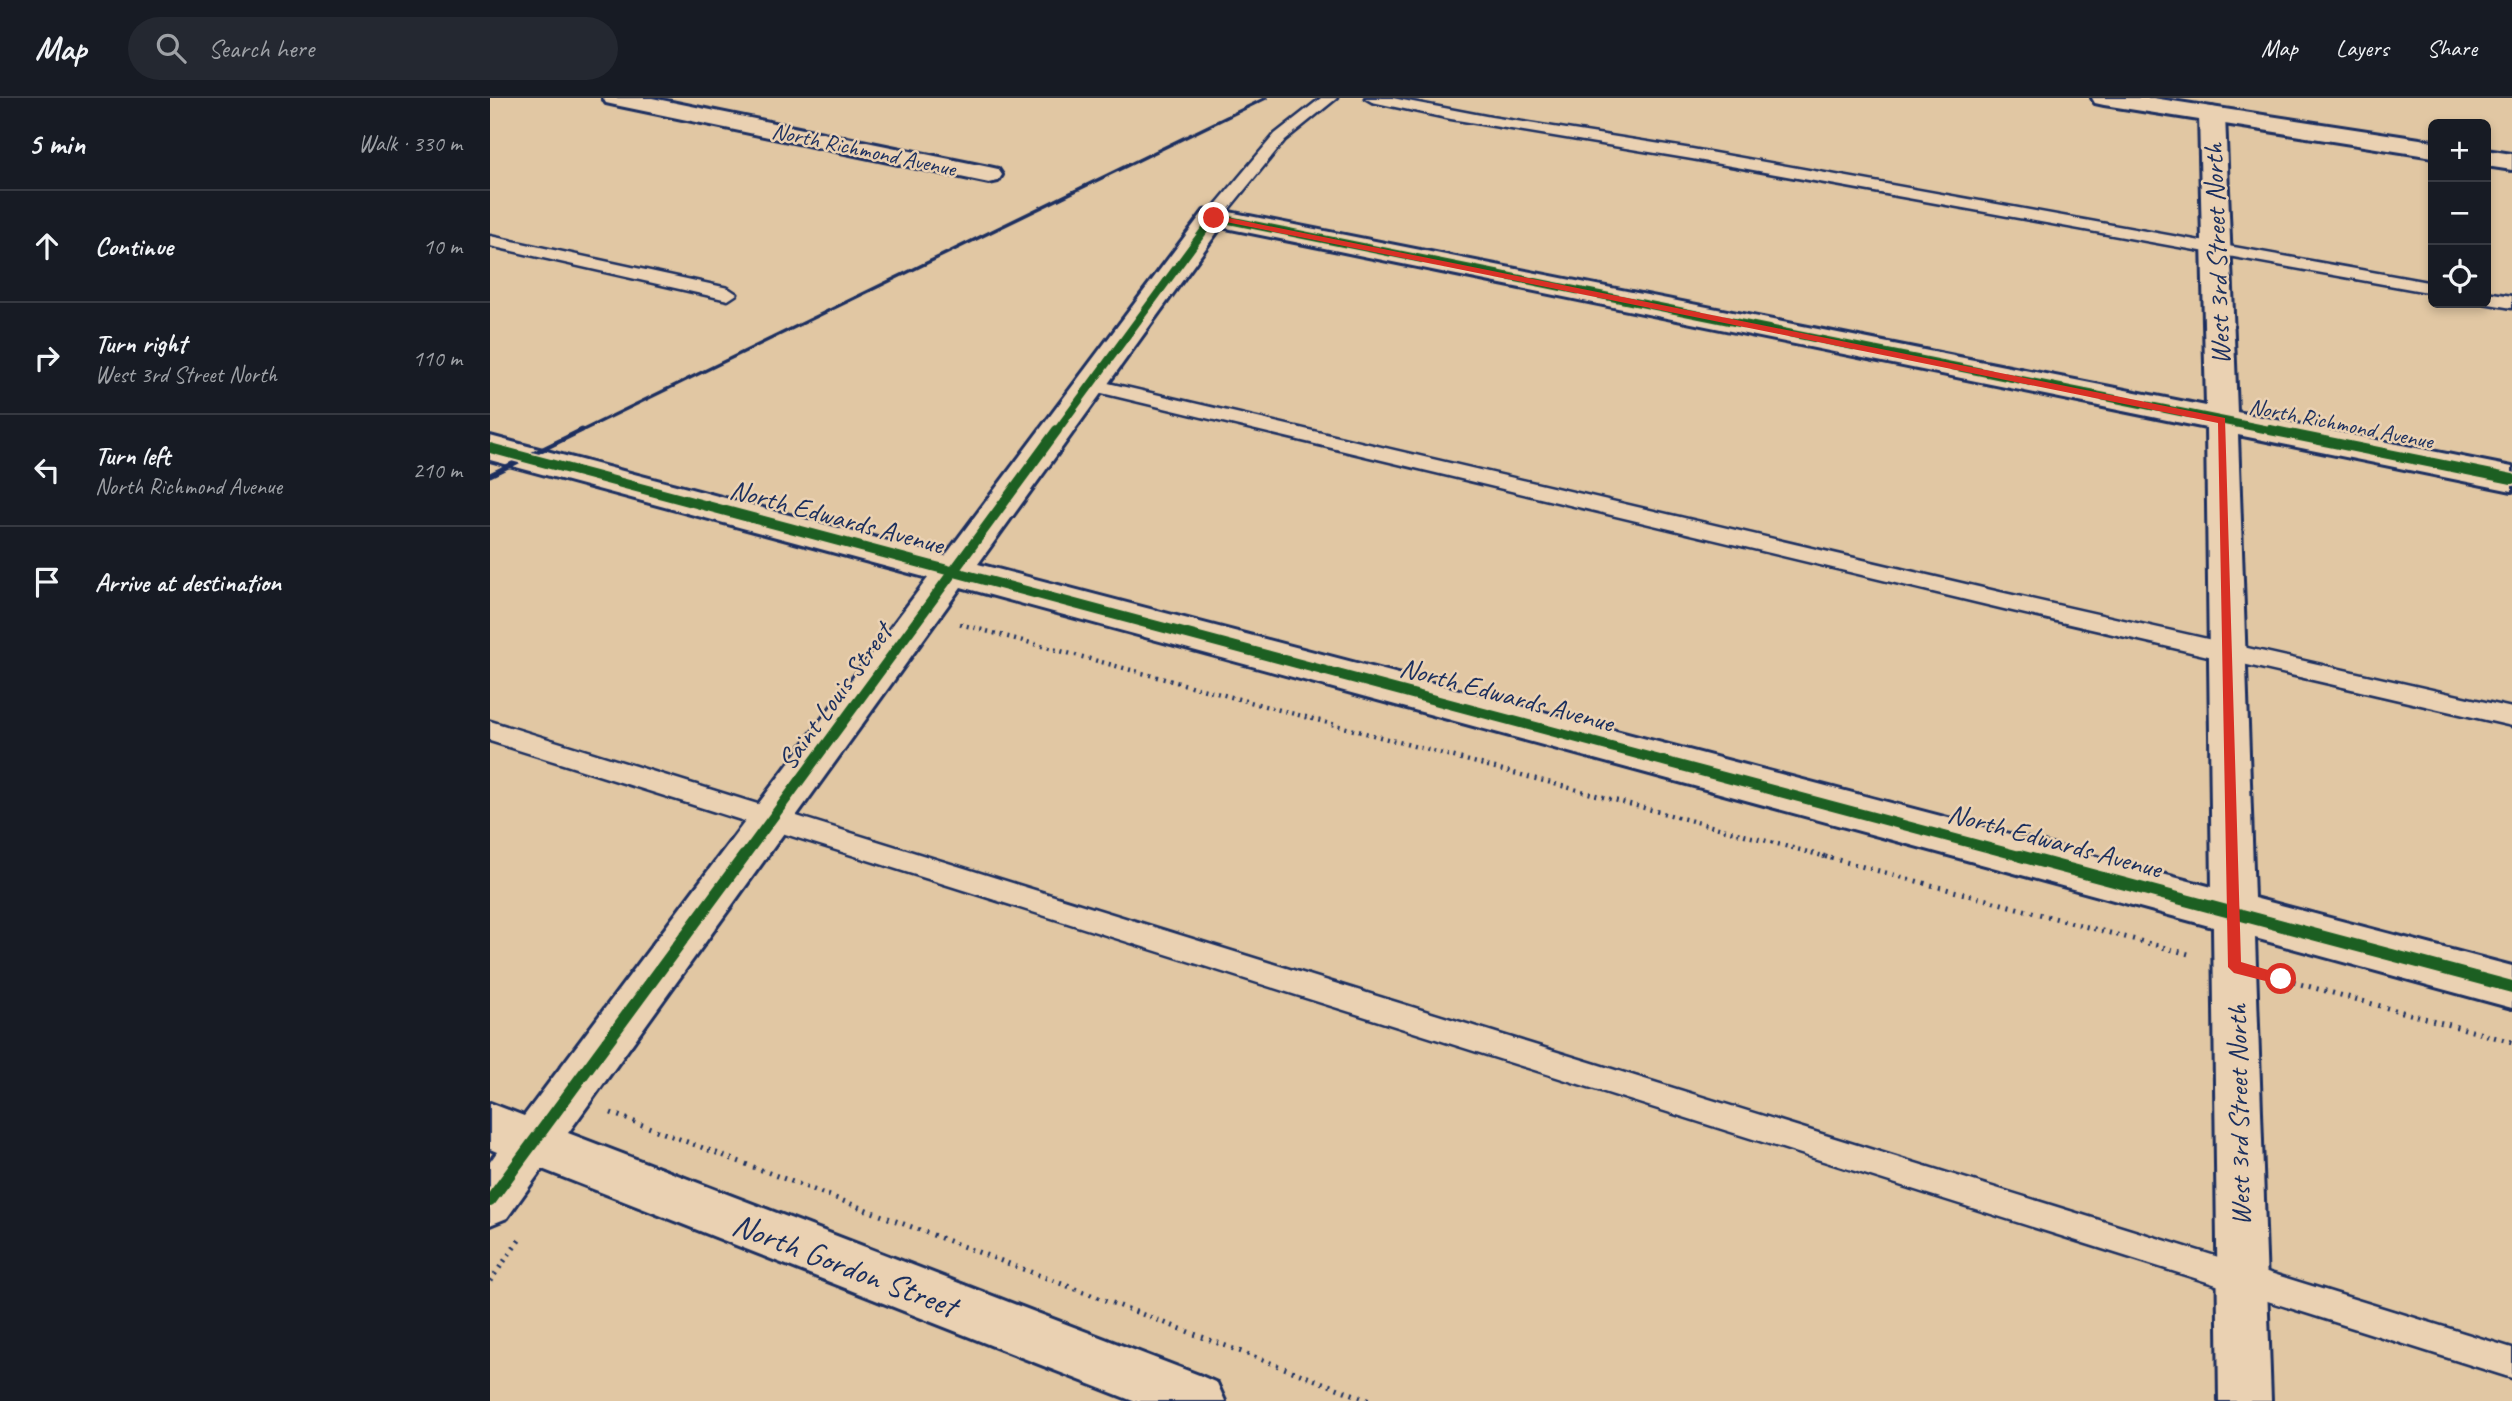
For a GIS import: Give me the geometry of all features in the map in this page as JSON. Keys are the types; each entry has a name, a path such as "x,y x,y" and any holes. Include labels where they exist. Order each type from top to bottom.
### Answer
{"street":[{"name":"North Richmond Avenue","path":"615,98 989,175"},
{"path":"2104,98 2191,108 2428,148"},
{"name":"West 3rd Street North","path":"2191,108 2216,249 2245,1401"},
{"path":"2491,159 2512,162"},
{"name":"North Richmond Avenue","path":"1214,218 2512,479"},
{"name":"Saint Louis Street","path":"490,1201 1214,218"},
{"name":"North Edwards Avenue","path":"490,448 2512,987"},
{"name":"North Gordon Street","path":"533,1143 1199,1401"}],"lane":[{"path":"1214,218 1280,137 1330,98"},
{"path":"1372,98 1441,114 1499,121 1674,151 2428,287"},
{"path":"490,241 728,294"},
{"path":"2491,299 2512,302"},
{"path":"1091,385 2512,717"},
{"path":"490,731 2512,1363"}],"path":[{"path":"950,634 958,623 2512,1042"},
{"path":"533,1143 610,1112 618,1101"},
{"path":"610,1112 1371,1401"},
{"path":"490,1281 521,1237"}],"railway":[{"path":"579,432 1266,98"},
{"path":"490,475 582,430"}],"cycle path":[{"path":"490,1201 1214,217 2512,479"},
{"path":"490,448 2512,987"}],"route":[{"path":"1214,218 2222,421 2234,967 2281,979"}]}
